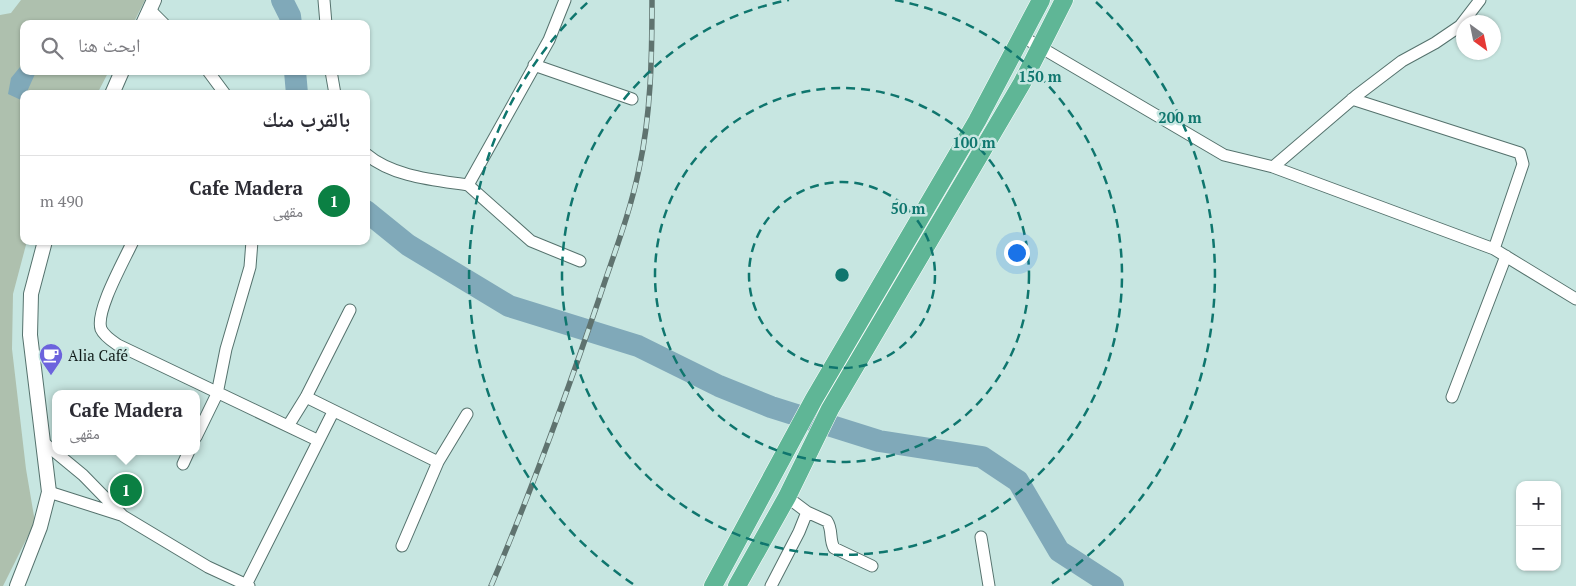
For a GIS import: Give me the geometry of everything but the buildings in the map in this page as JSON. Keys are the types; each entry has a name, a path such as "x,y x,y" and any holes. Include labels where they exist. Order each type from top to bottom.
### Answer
{"highway":[{"path":"714,586 814,399 977,122 1041,0"},
{"path":"737,586 787,497 830,409 1022,83 1064,0"}],"street":[{"path":"324,0 326,20"},
{"path":"468,185 549,40 566,0"},
{"path":"1273,167 1352,99 1402,60 1435,43 1460,26 1480,0"},
{"path":"145,20 152,5"},
{"path":"152,5 161,20"},
{"path":"1023,37 1224,155 1273,167 1494,249 1576,299"},
{"path":"534,65 632,98"},
{"path":"114,90 120,75"},
{"path":"211,75 222,90"},
{"path":"332,75 334,90"},
{"path":"1352,99 1520,153 1523,164 1494,249"},
{"path":"370,156 386,166 404,173 468,185 531,241 580,261"},
{"path":"16,586 40,527 49,492 30,335 31,294 44,245"},
{"path":"131,245 102,310 101,329 107,337 118,346 166,367 217,394 317,440"},
{"path":"200,429 217,394 226,348 250,267 252,245"},
{"path":"1452,397 1506,256"},
{"path":"288,426 306,397 350,310"},
{"path":"306,397 333,412 438,462"},
{"path":"49,492 123,516 201,563 247,585 317,440 333,412"},
{"path":"402,546 438,462 467,414"},
{"path":"43,442 52,449"},
{"path":"59,455 83,474 123,516"},
{"path":"183,464 187,455"},
{"path":"787,497 807,512 827,521 830,529 831,543 834,548 872,566"},
{"path":"771,586 799,532 807,512"},
{"path":"981,537 989,586"}],"green space":[{"path":"21,0 145,0 135,20 20,20 20,75 107,75 99,90 20,90 20,245 26,245 13,294 12,349 26,469 35,522 3,586 0,586 0,15 11,13"}],"water":[{"path":"20,67 20,75 35,75 28,90 20,90 20,100 8,94 11,78"}],"waterway":[{"path":"282,0 290,20"},
{"path":"295,75 297,90"},
{"path":"370,214 408,245 509,306 638,346 719,386 771,407 879,441 982,457 1018,481 1059,551 1113,586"}],"railway":[{"path":"491,586 561,408 631,202 646,127 651,64 652,0"}],"place":[{"name":"Alia Café","path":"51,376"},
{"name":"Cafe Madera","path":"126,490"}]}
